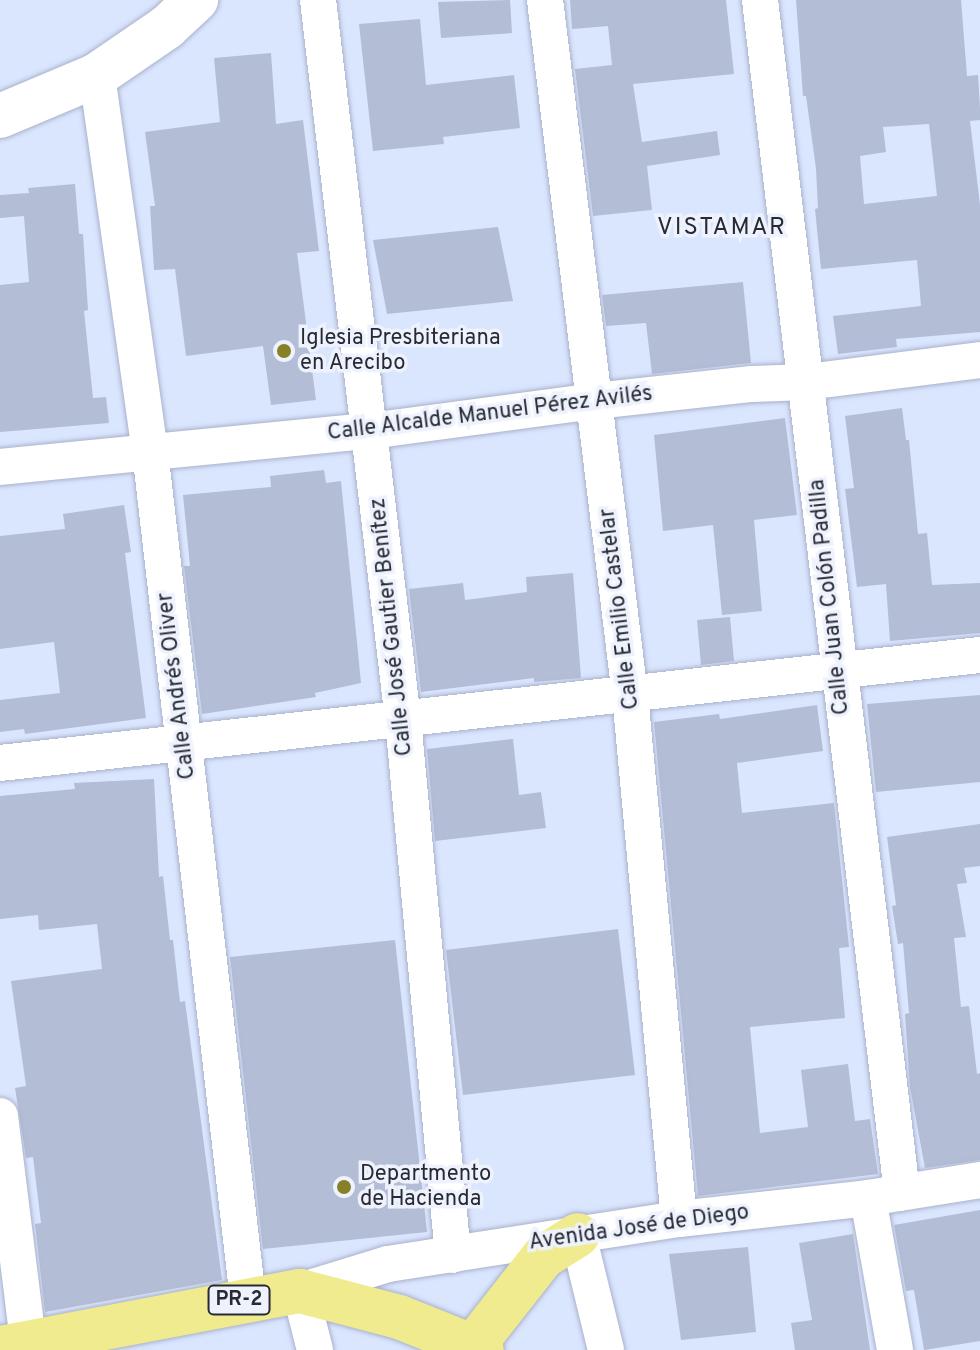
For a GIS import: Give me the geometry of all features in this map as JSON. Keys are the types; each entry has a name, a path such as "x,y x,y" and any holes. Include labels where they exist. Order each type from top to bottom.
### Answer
{"main road":[{"path":"478,1348 543,1257 578,1235"},
{"name":"Avenida José de Diego","path":"19,1347 300,1291 399,1317 478,1348"}],"street":[{"path":"0,116 97,75 167,27 196,0"},
{"name":"Calle José Gautier Benítez","path":"318,0 403,720 453,1255"},
{"name":"Calle Emilio Castelar","path":"545,0 630,695 679,1219"},
{"name":"Calle Juan Colón Padilla","path":"760,0 807,382 838,671 885,1196 895,1350"},
{"name":"Calle Andrés Oliver","path":"97,75 150,451 248,1299"},
{"name":"Calle Alcalde Manuel Pérez Avilés","path":"0,467 370,431 595,401 752,384 807,382 980,360"},
{"path":"0,763 980,655"},
{"path":"0,1116 19,1347"},
{"name":"Avenida José de Diego","path":"300,1291 388,1264 679,1219 885,1196 980,1180"},
{"path":"578,1235 606,1350"},
{"path":"300,1291 315,1350"}],"building":[{"path":"510,0 512,33 441,38 438,2"},
{"path":"570,0 726,0 734,74 633,84 642,142 717,131 720,155 647,166 652,210 593,216 575,69 612,65 608,26 572,29"},
{"path":"796,0 961,0 967,76 978,75 980,108 980,120 970,121 980,205 980,332 896,339 897,347 838,354 833,316 921,306 917,260 821,269 815,209 818,208 816,169 806,96 803,96","holes":["929,124 937,196 864,204 860,156 886,152 883,127"]},
{"path":"420,19 426,85 514,75 520,128 443,137 444,144 373,151 359,24"},
{"path":"271,53 276,124 303,120 319,251 297,253 316,400 271,405 263,346 186,356 175,269 154,270 150,206 155,206 145,132 220,122 214,58"},
{"path":"75,184 79,234 83,234 88,310 84,311 93,398 106,397 109,423 0,432 0,285 29,282 24,216 0,218 0,195 29,193 28,188"},
{"path":"498,227 513,301 387,314 373,240"},
{"path":"743,282 751,363 652,374 646,323 606,326 602,295"},
{"path":"902,408 906,440 909,440 918,534 927,533 932,585 980,583 980,633 890,641 886,584 857,587 845,489 854,488 845,416"},
{"path":"785,418 797,515 754,520 762,611 722,615 713,525 663,531 654,435"},
{"path":"324,470 326,483 341,481 361,683 315,693 316,697 202,714 184,566 190,566 183,495 271,487 270,476"},
{"path":"124,505 131,552 125,553 146,718 25,734 24,729 0,732 0,700 60,693 54,642 0,649 0,536 65,529 63,514"},
{"path":"573,573 581,678 534,682 534,678 421,692 409,589 463,583 465,600 527,592 526,577"},
{"path":"730,617 734,661 701,665 697,620"},
{"path":"980,695 980,782 876,792 867,704"},
{"path":"817,705 823,751 737,763 742,813 834,803 849,947 839,948 845,1018 750,1027 760,1133 808,1127 801,1070 848,1064 855,1121 870,1119 878,1174 698,1196 654,722 719,714 720,719"},
{"path":"513,739 519,795 541,792 546,828 435,841 427,749"},
{"path":"154,779 159,877 163,876 180,1002 185,1001 222,1280 45,1312 35,1224 41,1223 33,1157 26,1158 15,1088 26,1086 11,981 102,969 97,924 39,930 38,915 0,919 0,796 75,789 74,783"},
{"path":"980,824 980,866 964,868 967,883 957,884 966,937 954,938 961,1007 969,1006 977,1074 980,1073 980,1160 925,1168 910,1087 905,1014 909,1013 903,943 898,944 892,906 896,905 887,837"},
{"path":"618,929 635,1075 463,1095 446,950"},
{"path":"395,940 427,1232 263,1249 230,957"},
{"path":"980,1210 980,1341 924,1350 914,1290 906,1291 894,1225"},
{"path":"853,1234 870,1350 795,1350 791,1323 812,1320 799,1243"},
{"path":"748,1247 756,1332 681,1340 669,1254"}],"place":[{"name":"Iglesia Presbiteriana en Arecibo","path":"284,351"},
{"name":"Departmento de Hacienda","path":"344,1187"}],"district":[{"name":"VISTAMAR","path":"722,229"}]}
